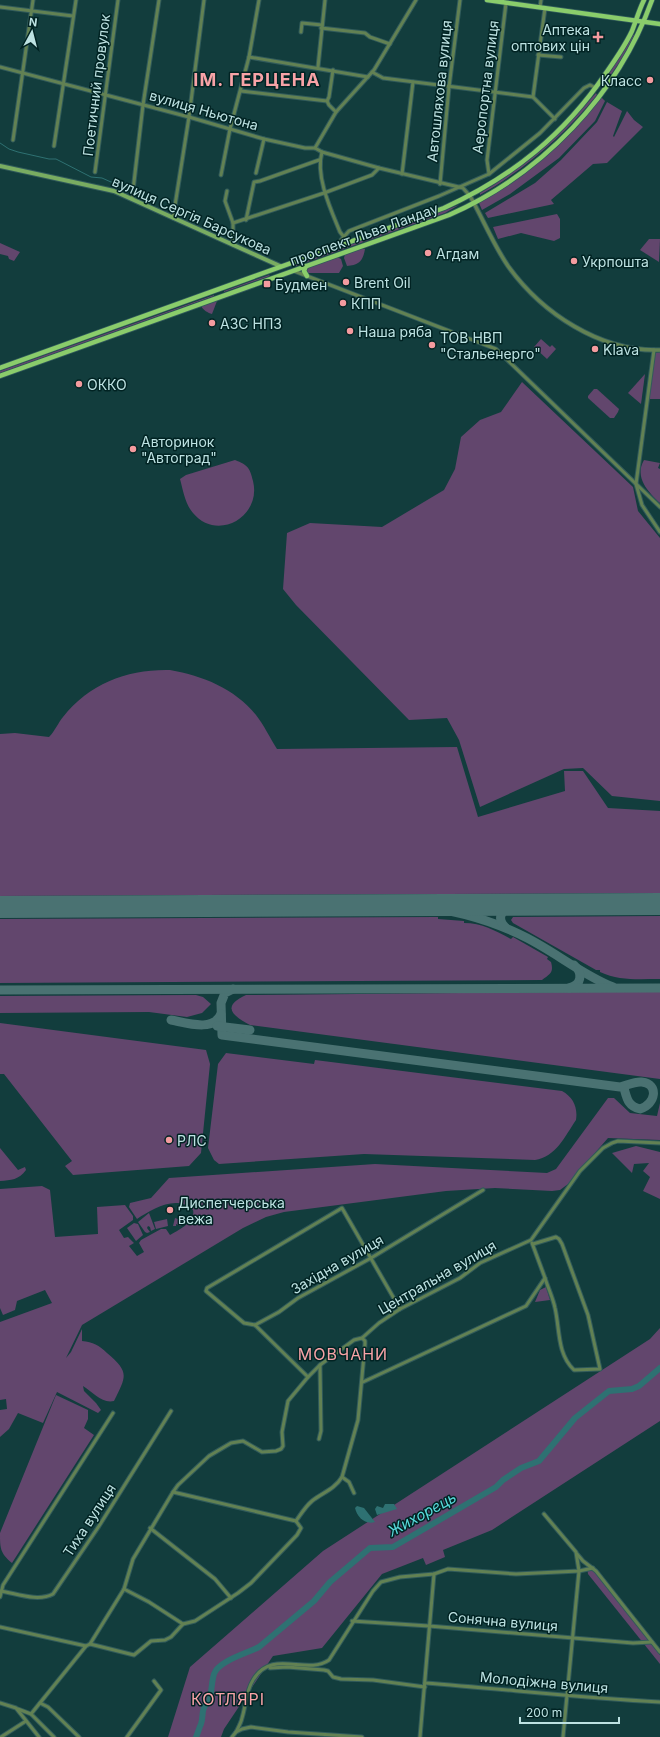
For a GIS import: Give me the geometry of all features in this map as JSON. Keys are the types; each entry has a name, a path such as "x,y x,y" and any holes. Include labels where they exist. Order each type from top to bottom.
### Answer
{"main road":[{"path":"487,0 660,24"},
{"name":"проспект Льва Ландау","path":"0,368 444,208 470,196 523,162 548,142 583,104 596,88 620,52 632,31 644,0"},
{"name":"проспект Льва Ландау","path":"0,376 449,215 475,204 530,167 553,148 575,126 602,93 627,56 644,22 652,0"},
{"path":"596,88 602,93"},
{"name":"вулиця Сергія Барсукова","path":"0,166 103,188 132,199 280,266"},
{"path":"280,266 293,271"},
{"path":"306,266 304,271 307,276"},
{"path":"219,288 222,296"}],"street":[{"path":"13,140 33,0"},
{"path":"54,146 76,0"},
{"name":"Поетичний провулок","path":"96,172 118,0"},
{"path":"132,199 143,104 159,0"},
{"path":"173,218 189,117 204,0"},
{"path":"221,176 230,129 249,57 259,0"},
{"path":"318,67 325,0"},
{"path":"315,148 336,112 372,72 416,0"},
{"name":"Автошляхова вулиця","path":"440,184 449,87 460,0"},
{"path":"533,97 542,8 541,0"},
{"name":"Аеропортна вулиця","path":"489,174 487,160 506,3"},
{"path":"0,7 73,16"},
{"path":"301,32 302,23 365,33 370,37 390,44"},
{"path":"538,55 561,57"},
{"path":"249,57 318,67 368,77"},
{"name":"вулиця Ньютона","path":"0,67 143,104 264,139 305,148 315,148 322,152 379,168 460,188"},
{"path":"327,101 329,97 333,70"},
{"path":"372,72 383,78 533,97 555,119"},
{"path":"402,174 413,82"},
{"path":"335,247 349,231 460,188 489,174 515,154 555,119 584,88 590,85 596,88"},
{"path":"241,91 327,101"},
{"path":"327,101 336,112"},
{"path":"256,173 264,139"},
{"path":"322,152 319,160 324,194 340,232 344,237"},
{"path":"246,220 254,182 319,160"},
{"path":"233,223 324,194 372,175 379,168"},
{"path":"460,188 465,190 475,204 507,264 527,290 541,303 574,325 607,341 616,344 660,350"},
{"path":"227,191 225,201 233,223 233,245"},
{"path":"293,271 496,349 660,507"},
{"path":"654,350 636,484 642,505 660,532"},
{"path":"533,1244 556,1237 562,1244 588,1315 600,1369 574,1370 567,1364 558,1334 555,1307 531,1240 566,1189 603,1148 612,1142 618,1141 660,1143"},
{"name":"Західна вулиця","path":"255,1325 279,1312 298,1298 371,1258 483,1190"},
{"path":"308,1376 255,1325 244,1323 206,1291 207,1288 342,1208 400,1309"},
{"name":"Центральна вулиця","path":"173,1492 178,1485 209,1456 231,1443 243,1441 262,1452 276,1452 281,1449 283,1446 282,1432 288,1401 308,1376 320,1365 354,1340 362,1338 379,1323 400,1309 460,1278 480,1263 531,1240"},
{"path":"363,1382 526,1306 545,1278"},
{"path":"296,1521 305,1508 328,1492 339,1482 342,1477 358,1420 363,1382 365,1344 365,1340 362,1338"},
{"path":"319,1439 321,1431 320,1365"},
{"name":"Тиха вулиця","path":"1,1591 39,1598 47,1598 53,1594 99,1526 171,1411"},
{"path":"0,1597 3,1585 113,1413"},
{"path":"342,1477 349,1482 354,1493"},
{"path":"31,1714 86,1646 90,1644 124,1590 132,1559 173,1492 296,1521 300,1528 297,1535 251,1583 195,1621 183,1624 171,1637 165,1640 151,1641 134,1655 90,1644"},
{"path":"544,1514 583,1562 593,1568 660,1652"},
{"path":"150,1528 209,1574 231,1598"},
{"path":"563,1737 579,1571 576,1552"},
{"path":"232,1737 242,1719 246,1697 252,1681 258,1672 262,1669 283,1662 313,1665 325,1663 329,1660 352,1621 373,1591 382,1582 400,1577 434,1574 448,1569 516,1574 579,1571 593,1568"},
{"path":"420,1737 434,1574"},
{"path":"124,1590 149,1602 183,1624"},
{"name":"Сонячна вулиця","path":"352,1621 633,1643 652,1642"},
{"path":"0,1627 86,1646"},
{"name":"Молодіжна вулиця","path":"262,1669 277,1667 324,1670 328,1671 333,1677 341,1679 373,1680 660,1702"},
{"path":"127,1737 161,1690 154,1681"},
{"path":"0,1703 31,1714 54,1737"},
{"path":"40,1703 48,1707 79,1737"},
{"path":"16,1708 38,1737"},
{"path":"1,1737 26,1721"},
{"path":"236,1732 251,1727 288,1732 362,1737"}],"shaded area":[{"path":"634,34 635,35 623,57 604,85 603,83"},
{"path":"596,93 597,95 558,137 513,174 480,195 480,193 497,183 542,148 570,122"},
{"path":"601,97 605,101 595,121 559,158 510,194 482,210 479,203 548,155 576,127"},
{"path":"607,102 622,111 613,136 614,137 627,111 634,120 643,127 607,163 593,164 551,200 554,204 488,218 485,213 535,183 561,160 597,122"},
{"path":"459,205 445,213 296,266 295,265"},
{"path":"557,214 560,219 560,238 554,241 521,233 498,239 493,227"},
{"path":"649,239 660,239 659,262 640,250"},
{"path":"0,243 20,252 14,261 9,259 8,256 0,254"},
{"path":"365,249 360,262 355,265 347,266 344,258 345,254"},
{"path":"337,257 341,259 343,266 339,273 308,273 306,271 306,268"},
{"path":"269,275 270,276 224,292 224,291"},
{"path":"214,296 0,373 0,371"},
{"path":"217,301 212,314 203,309 201,306"},
{"path":"541,339 550,347 552,345 556,349 547,359 534,347"},
{"path":"660,352 660,399 648,399 654,353"},
{"path":"645,374 641,404 628,393"},
{"path":"522,382 633,487 638,511 660,538 660,801 612,796 583,768 564,769 480,807 459,740 447,718 409,720 296,605 283,589 287,533 310,523 382,527 444,490 455,469 461,437 480,420 501,412"},
{"path":"594,389 597,389 619,409 614,418 610,418 588,398"},
{"path":"235,460 246,465 251,473 254,494 251,505 244,515 225,525 214,525 203,521 190,509 180,479 186,475"},
{"path":"644,460 660,463 658,468 660,469 660,503 644,484 641,466"},
{"path":"154,670 170,670 206,680 228,690 238,697 256,715 277,749 457,747 478,817 565,791 564,771 583,771 608,808 660,811 660,893 0,896 0,734 15,733 49,737 63,717 74,705 85,695 98,687 125,675"},
{"path":"660,916 660,979 629,979 607,975 513,923 511,920 513,917"},
{"path":"438,917 438,919 464,921 464,923 477,924 494,930 511,939 513,937 548,957 547,959 551,962 552,971 542,980 0,983 0,919"},
{"path":"660,991 660,1079 250,1025 238,1018 232,1010 234,1003 246,995"},
{"path":"196,995 203,997 211,1004 202,1013 187,1017 149,1012 0,1013 0,996"},
{"path":"0,1023 206,1050 210,1064 201,1153 189,1166 73,1175 65,1166 72,1161 4,1074 0,1074"},
{"path":"226,1053 314,1064 315,1060 562,1091 572,1099 574,1103 576,1120 564,1139 549,1155 535,1160 364,1154 219,1164 214,1160 208,1148 218,1064"},
{"path":"608,1098 614,1098 630,1113 657,1116 660,1103 660,1140 608,1138 568,1184 560,1190 552,1191 495,1188 446,1191 284,1212 266,1217 243,1228 82,1325 66,1358 71,1352 82,1329 82,1341 96,1344 114,1359 124,1374 114,1401 106,1401 83,1386 84,1391 101,1410 98,1413 57,1392 43,1423 18,1413 9,1429 0,1437 0,1410 7,1409 6,1399 0,1400 0,1322 52,1303 45,1290 17,1301 15,1310 3,1315 0,1308 0,1189 42,1186 50,1190 55,1237 98,1234 97,1207 125,1205 133,1216 133,1220 119,1230 124,1238 128,1237 134,1243 129,1246 137,1256 144,1252 139,1243 141,1240 161,1229 166,1229 170,1235 186,1225 192,1218 193,1210 187,1205 180,1203 165,1205 150,1211 137,1219 129,1207 130,1203 151,1198 169,1178 375,1164 547,1173 556,1169"},
{"path":"636,1146 660,1152 660,1199 643,1191 650,1177 643,1171 649,1163 634,1164 632,1173 612,1153"},
{"path":"0,1148 18,1170 25,1167 26,1170 21,1176 11,1180 0,1181"},
{"path":"149,1213 155,1229 151,1231 150,1227 148,1226 147,1228 150,1232 147,1233 138,1222"},
{"path":"175,1218 187,1222 180,1226 176,1224 176,1226 173,1226"},
{"path":"167,1219 168,1226 156,1229 154,1222"},
{"path":"134,1223 138,1224 143,1235 136,1241 127,1228"},
{"path":"546,1287 550,1300 535,1302 540,1290"},
{"path":"660,1328 660,1421 492,1530 443,1550 445,1557 426,1565 423,1558 382,1574 322,1648 273,1656 224,1729 221,1737 168,1737 190,1667 323,1551 650,1339"},
{"path":"56,1395 88,1410 88,1419 84,1428 94,1435 12,1563 3,1553 0,1543 0,1533"},
{"path":"587,1566 592,1568 660,1655 660,1664 588,1574"}],"water":[{"path":"385,1504 394,1504 397,1509 377,1515 375,1509 377,1506 383,1508"},
{"path":"357,1506 364,1508 375,1522 371,1523 362,1520 356,1511 355,1508"}],"waterway":[{"path":"0,143 9,149 18,152 49,159 56,159 91,177 102,178 111,182 122,184"},
{"name":"Жихорець","path":"196,1737 202,1721 203,1709 209,1702 214,1674 221,1665 259,1647 314,1601 330,1582 370,1548 393,1547 496,1487 503,1480 521,1468 539,1461 575,1418 609,1391 632,1389 639,1386 660,1368"}],"taxiway":[{"path":"506,928 501,921 501,915 505,909 512,905"},
{"path":"413,906 441,909 468,915 506,928 531,940 601,982 613,987"},
{"path":"569,988 577,984 580,978 579,972 574,965"},
{"path":"0,990 660,988"},
{"path":"233,989 225,993 221,1003 222,1035 620,1087 624,1088 630,1104 640,1109 652,1099 653,1090 651,1086 642,1082 620,1087"},
{"path":"171,1020 206,1025 217,1020 221,1014"},
{"path":"217,1026 250,1030"}],"runway":[{"path":"0,907 660,904"}],"place":[{"name":"Аптека оптових цін","path":"598,37"},
{"name":"Класс","path":"650,80"},
{"name":"Агдам","path":"428,253"},
{"name":"Укрпошта","path":"574,261"},
{"name":"Brent Oil","path":"346,282"},
{"name":"Будмен","path":"267,284"},
{"name":"КПП","path":"343,303"},
{"name":"АЗС НПЗ","path":"212,323"},
{"name":"Наша ряба","path":"350,331"},
{"name":"ТОВ НВП \"Стальенерго\"","path":"432,345"},
{"name":"Klava","path":"595,349"},
{"name":"ОККО","path":"79,384"},
{"name":"Авторинок \"Автоград\"","path":"133,449"},
{"name":"РЛС","path":"169,1140"},
{"name":"Диспетчерська вежа","path":"170,1210"}],"district":[{"name":"ІМ. ГЕРЦЕНА","path":"257,79"},
{"name":"МОВЧАНИ","path":"343,1354"},
{"name":"КОТЛЯРІ","path":"228,1699"}]}
